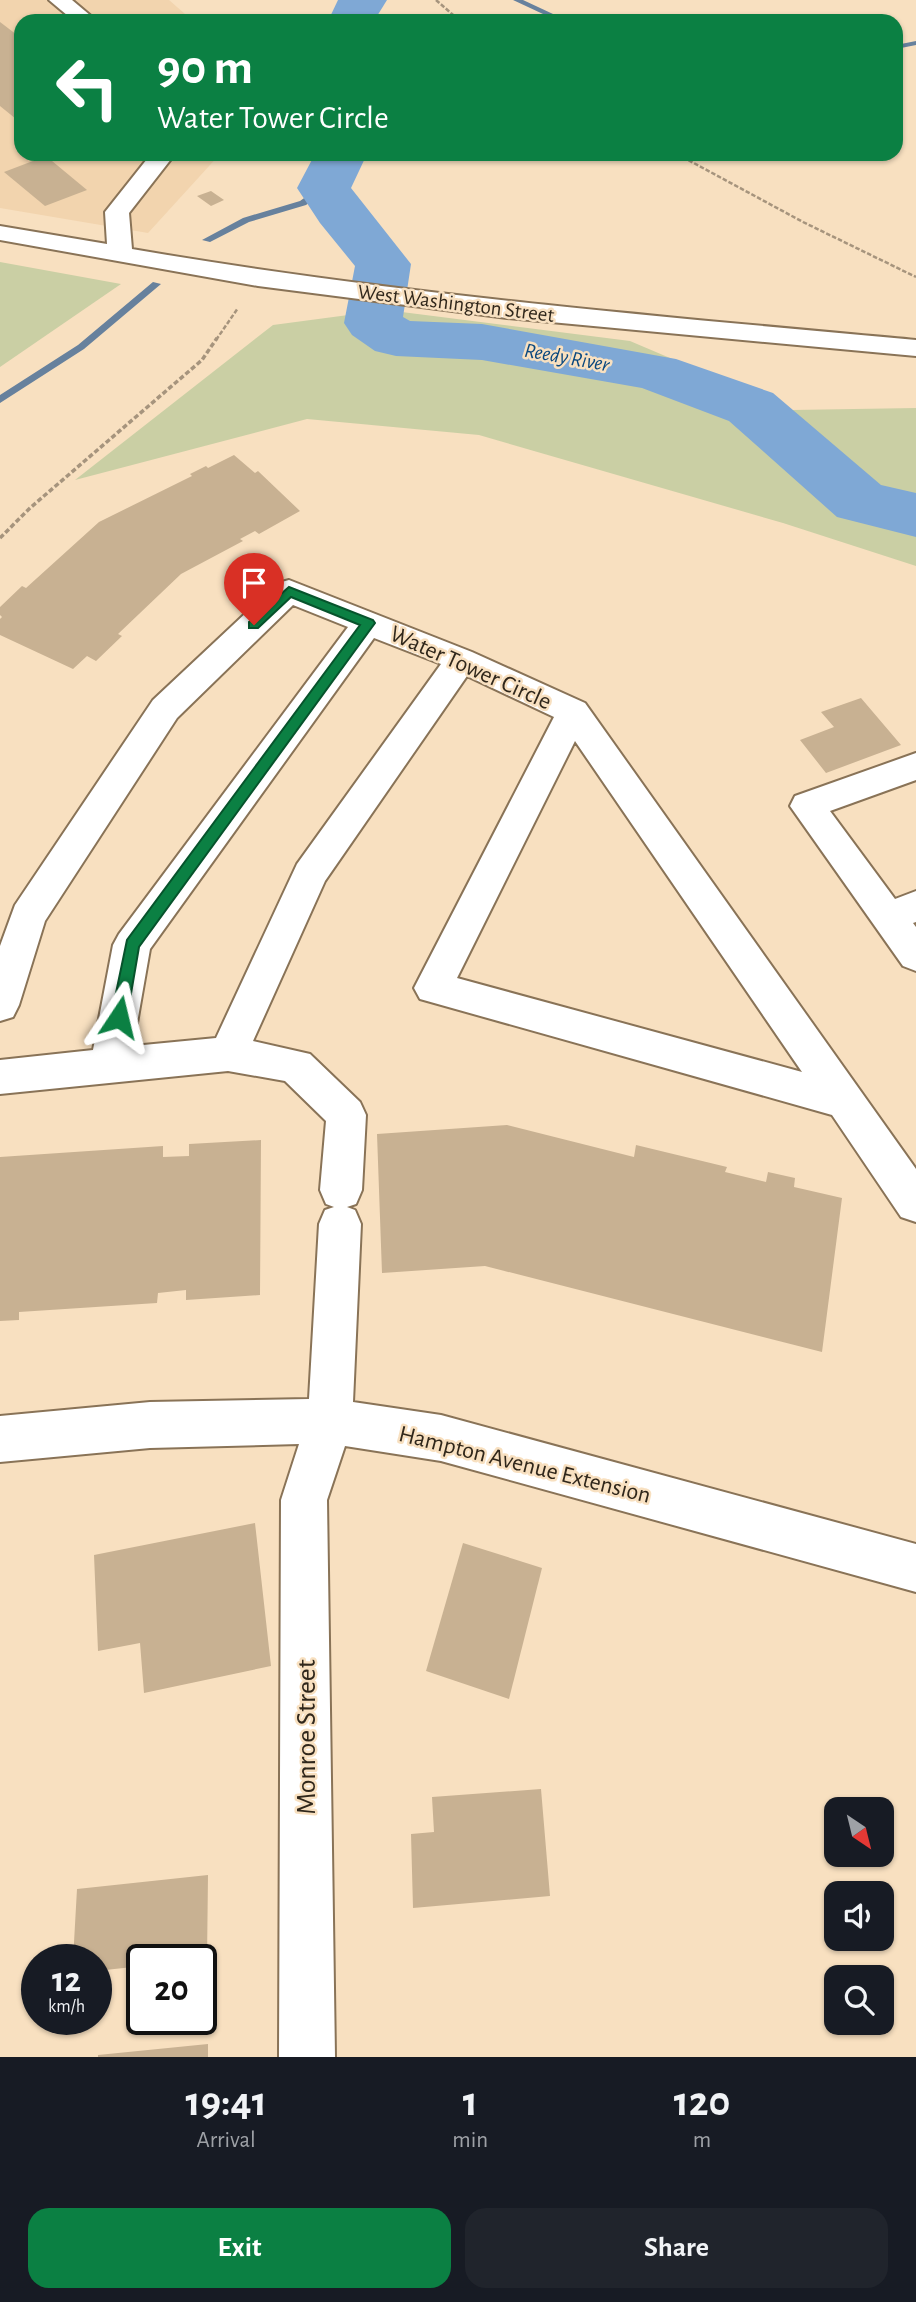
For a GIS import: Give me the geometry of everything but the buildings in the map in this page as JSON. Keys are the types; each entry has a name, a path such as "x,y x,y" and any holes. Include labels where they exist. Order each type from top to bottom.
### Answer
{"street":[{"path":"59,0 78,14"},
{"path":"120,255 117,212 157,161"},
{"name":"West Washington Street","path":"0,233 258,278 506,310 916,348"},
{"name":"Water Tower Circle","path":"0,1005 28,916 165,709 289,592 461,660 573,712 916,1203"},
{"path":"110,1066 132,945 369,623"},
{"path":"228,1054 310,874 461,660"},
{"path":"573,712 433,988 845,1101"},
{"path":"916,766 807,806 902,912 916,956"},
{"path":"0,1077 228,1054 296,1066 346,1115 330,1421"},
{"name":"Hampton Avenue Extension","path":"0,1439 150,1425 330,1421 441,1438 916,1568"},
{"name":"Monroe Street","path":"307,2057 304,1500 330,1421"}],"path":[{"path":"436,0 452,14"},
{"path":"690,161 803,222 916,277"},
{"path":"0,538 30,508 202,360 258,278"}],"shaded area":[{"path":"0,0 169,0 185,14 14,14 14,161 214,161 148,233 0,208"}],"green space":[{"path":"0,262 121,284 0,367"},
{"path":"386,310 630,341 792,410 916,408 916,566 783,523 479,435 307,419 75,480 273,325"}],"waterway":[{"name":"Reedy River","path":"354,14 364,0"},
{"path":"517,0 548,14"},
{"path":"903,46 916,43"},
{"name":"Reedy River","path":"338,161 324,188 339,212 383,264 373,323 396,338 482,342 655,372 751,407 860,502 916,515"},
{"path":"207,240 246,220 303,203 324,188"},
{"path":"0,400 81,347 156,284"}],"route":[{"path":"119,1017 132,945 369,623 289,592 254,625"}]}
